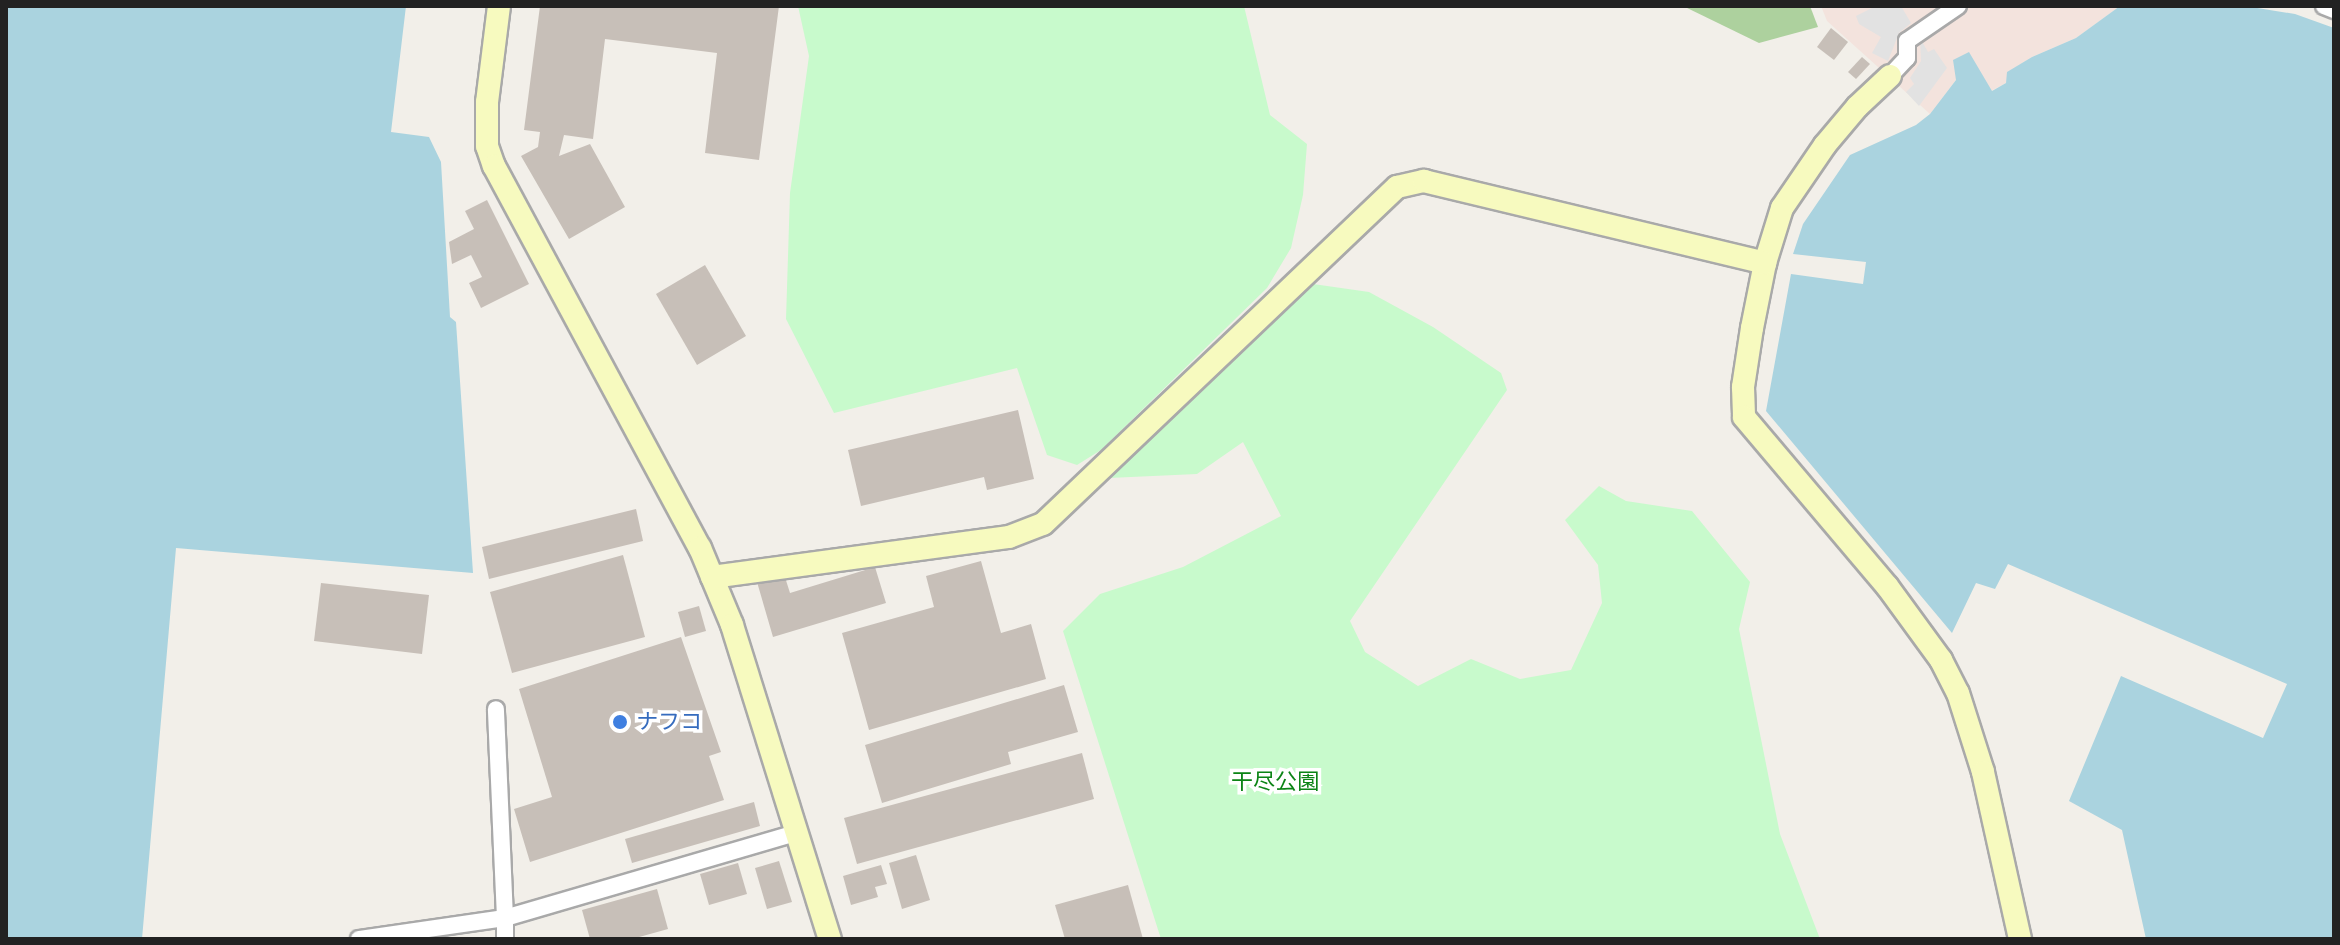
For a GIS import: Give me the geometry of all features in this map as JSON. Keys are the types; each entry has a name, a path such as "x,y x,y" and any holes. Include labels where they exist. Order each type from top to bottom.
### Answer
{"street":[{"path":"499,6 487,102 487,146 494,166 665,480 712,577 732,625 830,939"},
{"path":"1958,6 1907,41 1907,58 1857,107 1825,145 1782,208 1765,263 1743,387 1744,417 1887,586 1941,660 1958,693 1983,772 2020,939"},
{"path":"2324,6 2334,10"},
{"path":"712,577 1009,537 1043,524 1397,187 1424,181 1765,263"},
{"path":"496,709 505,939"},
{"path":"359,939 505,918 799,832"}],"shaded area":[{"path":"1821,6 2120,6 2076,38 2032,57 2008,72 2006,83 1991,91 1969,53 1956,80 1930,114 1827,21"},
{"path":"1876,6 1901,6 1911,23 1899,33 1888,61 1872,53 1881,37 1859,24 1856,16"},
{"path":"1920,38 1928,52 1934,49 1947,68 1919,106 1906,92 1914,84 1910,78 1921,61"}],"green space":[{"path":"798,6 1244,6 1270,115 1307,144 1303,195 1291,248 1267,288 1101,450 1077,465 1047,455 1017,368 834,413 786,319 790,193 809,56"},
{"path":"1683,6 1810,6 1818,27 1759,43"},
{"name":"干尽公園","path":"1306,283 1369,292 1433,327 1501,373 1507,390 1350,621 1365,652 1418,686 1471,659 1520,679 1571,670 1602,603 1598,565 1565,520 1599,486 1626,501 1692,511 1750,582 1739,629 1780,834 1820,939 1161,939 1063,631 1100,594 1183,567 1281,516 1243,442 1197,474 1109,478"}],"water":[{"path":"6,6 406,6 391,132 429,137 441,162 450,317 456,322 473,573 176,548 142,939 6,939"},
{"path":"2120,6 2245,6 2295,14 2334,28 2334,939 2146,939 2122,830 2069,801 2121,676 2263,738 2287,684 2008,564 1995,589 1976,583 1952,633 1766,411 1791,274 1863,284 1866,262 1793,254 1803,224 1850,155 1916,125 1930,114 1956,80 1953,60 1969,52 1992,91 2006,83 2007,72 2032,57 2076,38"}],"building":[{"path":"540,6 779,6 759,160 705,153 717,53 605,39 593,139 564,135 559,156 590,144 625,207 569,239 521,156 538,147 540,132 524,130"},
{"path":"1831,28 1848,42 1834,60 1817,47"},
{"path":"1862,57 1870,64 1856,79 1848,72"},
{"path":"487,200 529,284 481,308 469,283 482,277 471,255 452,264 449,242 474,229 465,211"},
{"path":"705,265 746,336 697,365 656,294"},
{"path":"1018,410 1034,479 987,490 984,477 861,506 848,450"},
{"path":"636,509 643,541 489,579 482,547"},
{"path":"623,555 645,637 512,673 490,592"},
{"path":"981,561 1001,633 1031,624 1046,679 869,730 842,633 934,607 926,576"},
{"path":"875,567 886,603 773,637 757,582 784,574 790,593"},
{"path":"321,583 429,595 422,654 314,641"},
{"path":"699,606 706,631 685,637 678,612"},
{"name":"ナフコ","path":"681,637 721,752 709,756 724,800 530,862 514,809 552,797 519,689"},
{"path":"1064,685 1078,732 1008,752 1011,764 882,803 865,745"},
{"path":"1082,753 1094,799 857,864 844,818"},
{"path":"754,802 760,826 632,863 625,839"},
{"path":"916,855 930,900 902,909 889,863"},
{"path":"779,861 792,902 767,909 755,868"},
{"path":"738,863 747,894 709,905 700,874"},
{"path":"881,865 887,884 875,887 878,897 851,905 843,876"},
{"path":"1128,885 1143,939 1065,939 1055,905"},
{"path":"657,889 668,929 632,939 590,939 582,910"}],"place":[{"name":"ナフコ","path":"620,722"}]}
